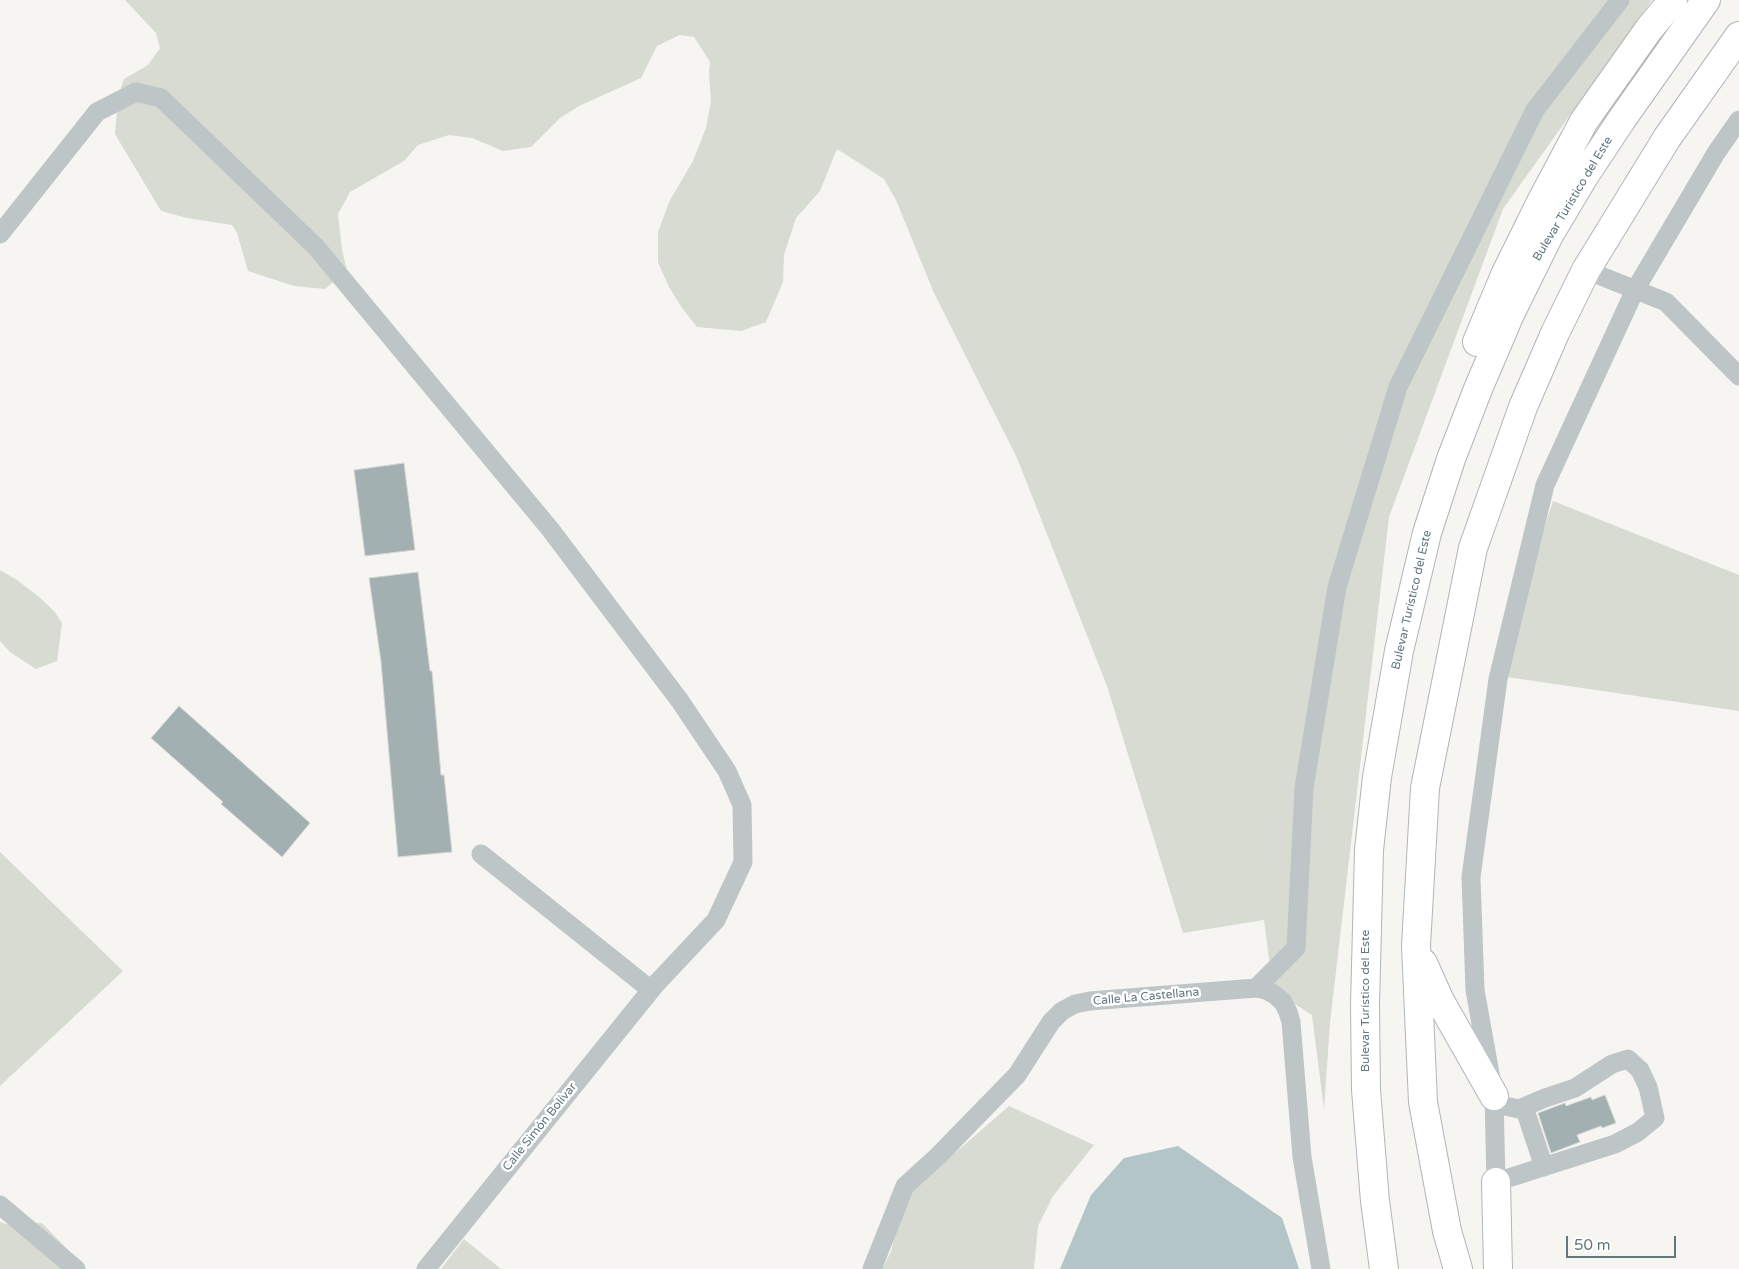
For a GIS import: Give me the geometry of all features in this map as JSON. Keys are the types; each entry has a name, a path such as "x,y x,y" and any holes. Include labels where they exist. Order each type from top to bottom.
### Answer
{"highway":[{"path":"1450,460 1455,419 1471,358 1505,275 1584,121 1649,30 1673,0"},
{"name":"Bulevar Turístico del Este","path":"1384,1269 1375,1201 1366,1090 1365,1005 1369,850 1376,777 1399,651 1427,533 1450,460 1478,389 1510,314 1549,235 1622,118 1706,0"},
{"path":"1458,1269 1447,1231 1423,1102 1416,946 1425,788 1473,548 1523,407 1555,333 1586,270 1667,138 1739,36"},
{"path":"1416,946 1440,1001 1494,1096"},
{"path":"1496,1182 1498,1269"}],"street":[{"path":"1256,988 1296,948 1304,788 1337,587 1398,387 1535,110 1620,0"},
{"name":"Calle Simón Bolívar","path":"0,234 98,112 136,92 161,98 316,247 550,529 680,701 727,772 742,805 743,862 716,920 653,987 426,1269"},
{"path":"1494,1096 1505,1106 1519,1110 1574,1088 1612,1064 1628,1059 1640,1070 1648,1087 1655,1118 1638,1132 1615,1144 1496,1182 1494,1096 1475,990 1471,877 1498,679 1545,485 1635,290 1716,153 1739,120"},
{"path":"1586,270 1666,302 1739,376"},
{"path":"481,854 653,987"},
{"name":"Calle La Castellana","path":"872,1269 905,1186 938,1156 1017,1075 1051,1022 1062,1011 1075,1004 1090,1001 1256,988 1266,990 1275,995 1286,1007 1291,1022 1302,1157 1321,1269"},
{"path":"1524,1107 1544,1167"},
{"path":"0,1206 76,1269"}],"shaded area":[{"path":"125,0 1652,0 1503,209 1389,517 1330,1023 1324,1109 1312,1015 1273,990 1264,920 1183,933 1107,686 1017,458 934,293 896,200 884,179 837,149 820,191 796,218 784,255 783,282 766,322 741,331 697,327 669,287 658,262 658,232 670,200 693,161 706,128 711,101 710,62 694,37 680,35 657,46 641,78 581,105 560,118 531,147 503,151 472,138 449,135 418,145 404,161 350,192 338,214 342,249 347,271 325,289 294,286 248,271 237,233 232,225 187,218 161,211 115,134 118,97 124,79 148,65 160,48 156,33"},
{"path":"1553,501 1739,575 1739,711 1507,677 1528,577"},
{"path":"0,570 38,596 54,611 62,623 57,661 36,669 10,652 0,641"},
{"path":"0,852 123,971 0,1086"},
{"path":"1009,1106 1094,1145 1053,1196 1038,1226 1034,1269 882,1269 891,1252 898,1219 919,1180 963,1146"},
{"path":"1178,1146 1282,1218 1299,1269 1060,1269 1091,1195 1124,1158"},
{"path":"0,1222 6,1224 42,1223 70,1252 73,1269 0,1269"},
{"path":"464,1239 501,1269 441,1269"}],"building":[{"path":"404,463 415,550 365,556 354,470"},
{"path":"418,572 430,671 432,671 441,775 444,775 452,852 398,857 381,662 369,578"},
{"path":"179,706 310,823 282,857 221,804 223,802 151,738"},
{"path":"1605,1095 1616,1123 1602,1128 1601,1126 1577,1135 1580,1142 1551,1153 1538,1113 1565,1103 1566,1106 1591,1097 1592,1100"}]}
